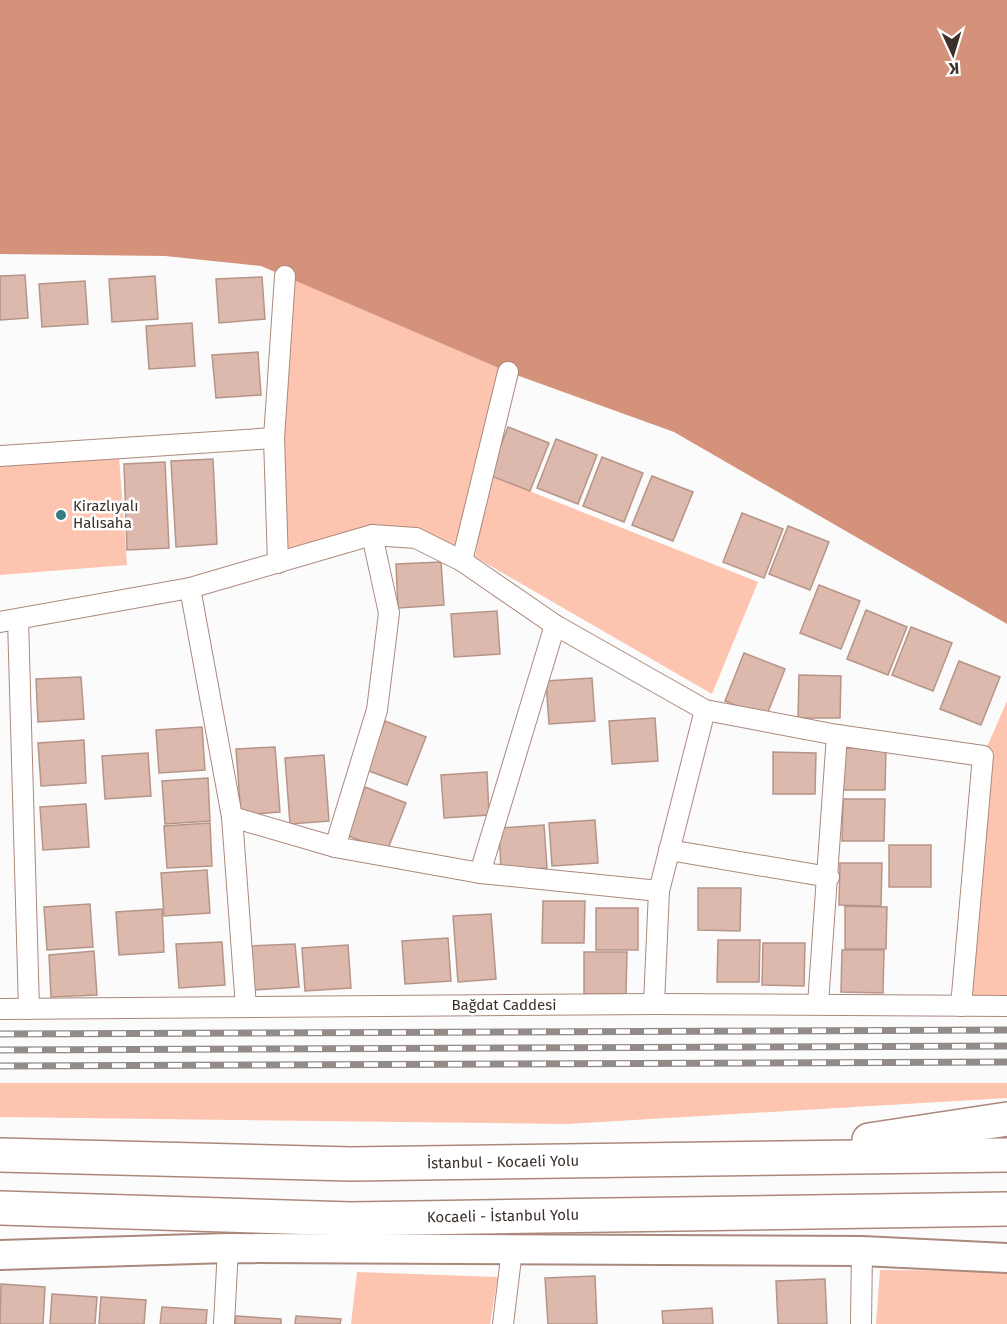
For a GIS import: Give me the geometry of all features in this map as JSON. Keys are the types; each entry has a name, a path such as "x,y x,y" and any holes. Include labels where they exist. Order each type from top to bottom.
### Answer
{"highway":[{"path":"749,1159 1007,1119"},
{"name":"İstanbul - Kocaeli Yolu","path":"0,1155 351,1164 1007,1155"},
{"name":"Kocaeli - İstanbul Yolu","path":"0,1208 351,1219 1007,1209"},
{"path":"744,1212 1007,1232"}],"main road":[{"path":"0,1255 228,1248 862,1251 1007,1258"}],"street":[{"path":"278,563 274,438 285,276"},
{"path":"462,561 508,372"},
{"path":"0,456 274,438"},
{"path":"335,847 377,710 389,613 372,535"},
{"path":"29,1009 9,621 190,588 372,535 416,538 462,561 555,625 705,710 837,735 983,756 961,1006"},
{"path":"190,588 232,817 246,1007"},
{"path":"480,873 555,625"},
{"path":"654,1004 659,891 705,710"},
{"path":"818,1004 829,877 837,735"},
{"path":"232,817 335,847 480,873 659,891"},
{"path":"669,850 829,877"},
{"name":"Bağdat Caddesi","path":"0,1009 654,1004 1007,1006"},
{"path":"224,1324 228,1248"},
{"path":"503,1324 512,1250"},
{"path":"861,1324 862,1251"}],"shaded area":[{"path":"0,0 1007,0 1007,624 674,432 508,372 261,266 165,256 0,254"},
{"path":"285,276 508,372 462,561 416,538 278,563"},
{"name":"Kirazlıyalı Halısaha","path":"119,456 127,565 0,575 0,465"},
{"path":"489,475 758,582 712,694 475,557"},
{"path":"1007,701 1007,1006 961,1006 983,756"},
{"path":"0,1083 1007,1083 1007,1098 567,1124 0,1117"},
{"path":"880,1270 1007,1271 1007,1324 876,1324"},
{"path":"357,1272 498,1277 490,1324 351,1324"}],"building":[{"path":"25,275 28,318 0,320 0,276"},
{"path":"155,276 158,319 112,322 109,279"},
{"path":"262,277 265,319 219,323 216,279"},
{"path":"85,281 88,324 42,327 39,284"},
{"path":"192,323 195,366 149,369 146,326"},
{"path":"258,352 261,395 216,398 212,355"},
{"path":"508,427 549,443 530,491 489,475"},
{"path":"556,439 597,455 578,504 537,488"},
{"path":"602,457 643,473 624,522 583,506"},
{"path":"213,459 217,544 176,547 171,461"},
{"path":"165,462 169,548 127,550 124,464"},
{"path":"652,476 693,492 673,541 632,525"},
{"path":"742,513 783,529 764,578 723,562"},
{"path":"788,526 829,542 810,590 769,574"},
{"path":"441,562 444,605 398,608 396,564"},
{"path":"819,585 860,601 841,649 800,633"},
{"path":"866,610 907,627 888,675 847,659"},
{"path":"497,611 500,654 454,657 451,614"},
{"path":"911,627 952,643 933,691 892,675"},
{"path":"744,653 785,669 766,717 725,701"},
{"path":"959,661 1000,677 981,725 940,709"},
{"path":"799,675 841,676 840,718 798,718"},
{"path":"81,677 84,719 38,722 36,679"},
{"path":"592,678 595,721 549,724 546,681"},
{"path":"655,718 658,761 612,764 609,721"},
{"path":"385,721 426,737 407,785 366,770"},
{"path":"202,727 205,770 159,773 156,730"},
{"path":"84,740 86,783 41,786 38,743"},
{"path":"275,747 280,812 241,815 236,749"},
{"path":"844,748 886,748 885,790 843,790"},
{"path":"773,752 816,753 815,794 773,794"},
{"path":"148,753 151,796 105,799 102,756"},
{"path":"324,755 329,821 290,824 285,758"},
{"path":"487,772 489,815 444,818 441,775"},
{"path":"208,778 210,821 165,824 162,781"},
{"path":"365,787 406,803 387,851 346,835"},
{"path":"843,799 885,799 884,841 842,841"},
{"path":"86,804 89,847 43,850 40,807"},
{"path":"595,820 598,863 552,866 549,823"},
{"path":"210,823 212,866 167,868 164,826"},
{"path":"544,825 547,868 501,871 499,828"},
{"path":"889,845 931,845 931,887 889,887"},
{"path":"840,863 882,863 881,906 839,905"},
{"path":"207,870 210,913 164,916 161,873"},
{"path":"698,888 741,888 740,931 698,930"},
{"path":"543,901 585,901 584,943 542,943"},
{"path":"90,904 93,947 47,950 44,907"},
{"path":"845,906 887,907 886,949 845,949"},
{"path":"596,908 638,908 638,950 596,950"},
{"path":"162,909 164,952 119,955 116,912"},
{"path":"491,914 496,979 458,982 453,916"},
{"path":"448,938 451,981 405,984 402,941"},
{"path":"718,940 760,940 759,982 717,982"},
{"path":"222,942 225,985 179,988 176,944"},
{"path":"763,943 805,943 804,986 762,985"},
{"path":"295,944 299,987 253,990 250,946"},
{"path":"348,945 351,988 305,991 302,948"},
{"path":"842,950 884,950 883,993 841,992"},
{"path":"94,951 97,995 51,997 49,955"},
{"path":"584,952 627,952 626,994 584,994"},
{"path":"595,1276 597,1324 548,1324 545,1278"},
{"path":"825,1279 827,1324 778,1324 776,1281"},
{"path":"1,1284 45,1287 43,1324 0,1324"},
{"path":"52,1294 97,1297 95,1324 50,1324"},
{"path":"101,1297 146,1300 144,1324 99,1324"},
{"path":"162,1307 207,1310 206,1324 160,1324"},
{"path":"712,1308 713,1324 663,1324 662,1311"},
{"path":"236,1316 281,1319 281,1324 235,1324"},
{"path":"296,1316 341,1319 340,1324 295,1324"}],"railway":[{"path":"0,1034 1007,1030"},
{"path":"0,1050 1007,1046"},
{"path":"0,1066 1007,1062"}],"place":[{"name":"Kirazlıyalı Halısaha","path":"61,515"}]}
